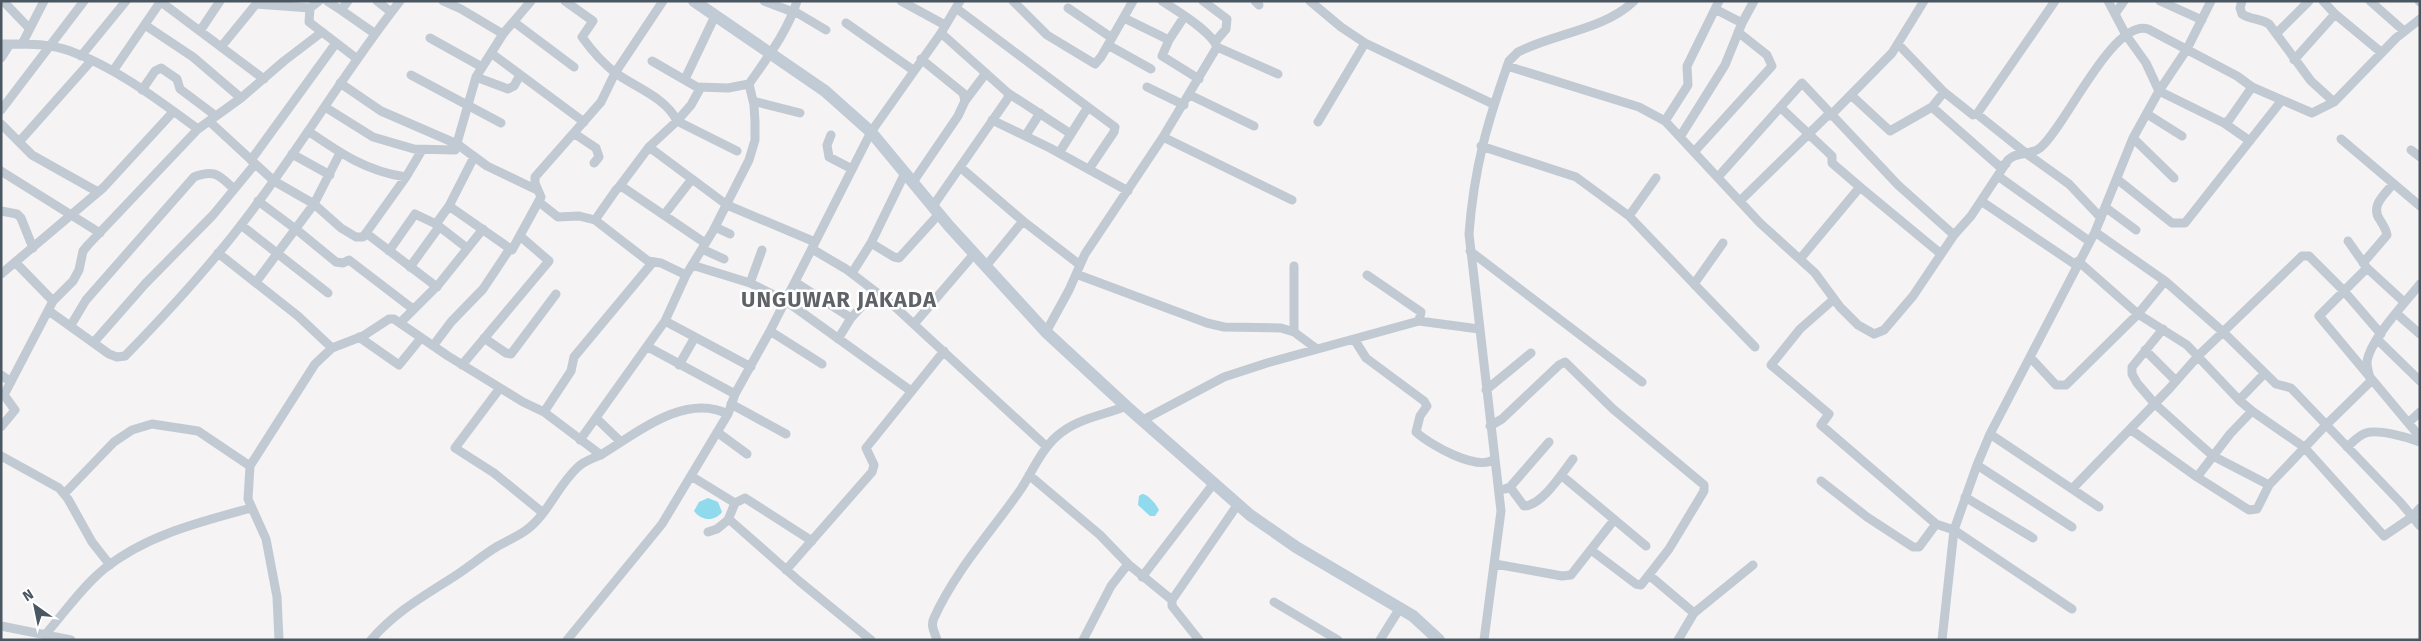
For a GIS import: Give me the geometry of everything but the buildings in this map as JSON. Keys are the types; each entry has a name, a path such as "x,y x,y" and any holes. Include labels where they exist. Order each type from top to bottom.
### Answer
{"street":[{"path":"3,1 29,28"},
{"path":"22,44 44,1"},
{"path":"1,110 52,46 84,1"},
{"path":"81,56 126,1"},
{"path":"200,31 220,1"},
{"path":"221,47 256,4 262,2 266,6 310,8 319,1"},
{"path":"328,1 374,33"},
{"path":"342,10 348,1"},
{"path":"377,1 391,12"},
{"path":"49,311 117,357 125,356 162,319 241,226 325,107 356,58 400,1"},
{"path":"444,1 463,5 503,34"},
{"path":"325,107 373,137 414,149 455,150 476,77 503,34 531,1"},
{"path":"565,1 593,21 582,37 596,56 616,73 668,106 677,121 737,151"},
{"path":"433,346 451,322 482,289 509,250 515,247 541,197 535,177 575,134 601,102 616,73 663,1"},
{"path":"694,1 826,91 871,132 974,254 1046,332 1126,406 1238,504 1296,547 1413,616 1440,640"},
{"path":"764,1 793,12 826,30"},
{"path":"652,61 701,87 728,88 749,84 771,52 797,1"},
{"path":"901,1 943,29 1008,93 1071,134"},
{"path":"1013,1 1047,35 1095,64 1133,1"},
{"path":"1162,1 1216,45 1278,74"},
{"path":"1046,332 1080,265 1184,105 1226,29 1227,19 1203,1"},
{"path":"1310,1 1340,27 1365,43 1493,104"},
{"path":"1484,640 1500,527 1498,492 1469,234 1472,189 1481,146 1493,104 1507,66 1509,61 1518,52 1529,46 1607,19 1626,9 1634,1"},
{"path":"1680,137 1719,77 1754,1"},
{"path":"1740,200 1851,95 1898,44 1924,1"},
{"path":"1977,114 2055,1"},
{"path":"2108,1 2126,35 2146,63 2159,92 2224,123 2250,141"},
{"path":"2115,14 2124,1"},
{"path":"2160,1 2202,20"},
{"path":"1942,640 1954,530 1990,434 2077,263 2095,232 2133,138 2159,92 2187,49 2211,1"},
{"path":"2242,1 2240,8 2242,14 2251,19 2262,20 2277,33 2294,60 2311,81 2334,102"},
{"path":"2277,33 2309,1"},
{"path":"2323,1 2335,14 2382,53"},
{"path":"2370,1 2404,30"},
{"path":"113,71 161,2 264,79"},
{"path":"567,640 662,524 728,414 735,394 786,301 871,132 958,5 1088,108 1115,127 1114,132 1089,169"},
{"path":"1664,121 1688,85 1687,66 1717,5 1767,55 1772,66 1694,152"},
{"path":"310,8 309,22 356,58"},
{"path":"1068,8 1110,41 1151,69"},
{"path":"2294,60 2335,14"},
{"path":"685,79 715,16"},
{"path":"1184,17 1168,40 1162,56 1200,79"},
{"path":"1124,18 1168,40"},
{"path":"1507,66 1639,107 1664,121 1760,223 1815,273 1834,299 1858,325 1868,332 1879,333 1884,330 1912,296 1954,235 1971,216 2006,164 2016,154 2027,154 2039,150 2091,74 2126,35 2142,28 2187,49 2237,76 2252,87 2312,113 2334,102 2404,30 2420,20"},
{"path":"514,22 574,67"},
{"path":"846,23 913,70"},
{"path":"145,25 193,57 241,98"},
{"path":"1,426 15,410 14,406 4,397 11,382 53,301 73,281 79,270 83,251 198,129 241,98 322,32"},
{"path":"430,38 482,68"},
{"path":"94,342 145,284 213,215 234,189 336,43"},
{"path":"1318,122 1365,43"},
{"path":"1,58 6,44 52,46 81,56 113,71 198,129"},
{"path":"1898,44 1944,92 1968,113 1977,114 2027,154 2069,184 2101,218"},
{"path":"491,53 584,122"},
{"path":"921,59 963,93 965,100"},
{"path":"19,142 91,61"},
{"path":"142,90 155,71 161,68 177,79 180,89 253,162 274,180 314,204 341,228 356,237 363,237 406,177 422,150"},
{"path":"852,273 909,178 958,116 965,100 986,72"},
{"path":"411,75 501,123"},
{"path":"476,77 508,89 514,86 520,75"},
{"path":"340,83 381,111 456,144 504,175 538,190"},
{"path":"1718,178 1802,83 1830,115 1898,185 1954,235"},
{"path":"580,440 648,347 664,321 686,275 715,227 749,160 755,140 753,101 749,84"},
{"path":"595,220 649,147 687,111 701,87"},
{"path":"1147,87 1184,105"},
{"path":"2224,123 2229,120 2252,87"},
{"path":"1851,95 1890,131 1932,107 1944,92"},
{"path":"871,243 894,258 899,258 936,210 960,167 1008,98 1008,93"},
{"path":"1190,95 1254,126"},
{"path":"2117,179 2172,223 2185,223 2282,100"},
{"path":"753,101 800,113"},
{"path":"1932,107 1999,166 2006,164"},
{"path":"1059,152 1088,108"},
{"path":"1780,108 1832,156 1832,164 1941,254"},
{"path":"1,274 98,192 173,112"},
{"path":"1026,135 1040,113"},
{"path":"2146,114 2182,136"},
{"path":"992,120 1059,152 1128,191"},
{"path":"1,124 32,155 98,192"},
{"path":"308,131 356,163 406,177"},
{"path":"575,134 596,148 599,156 594,163"},
{"path":"831,135 827,145 829,157 852,169"},
{"path":"1163,137 1292,200"},
{"path":"2133,138 2174,178"},
{"path":"2341,139 2420,206"},
{"path":"1481,146 1576,177 1629,216 1755,347"},
{"path":"649,147 727,204 813,246 852,273 944,350 988,394 1047,447"},
{"path":"2412,150 2420,157"},
{"path":"256,282 297,230 314,204 340,153"},
{"path":"292,154 330,175"},
{"path":"410,267 449,206 474,156"},
{"path":"960,167 1080,265"},
{"path":"1,171 74,214 100,232"},
{"path":"70,325 86,300 194,177 206,172 219,175 234,189"},
{"path":"1998,176 2089,241"},
{"path":"1629,216 1656,178"},
{"path":"664,216 692,179"},
{"path":"2117,179 2174,227"},
{"path":"2393,184 2375,209 2387,235 2344,291 2320,312 2319,316 2371,381 2420,437"},
{"path":"619,187 624,188 724,259"},
{"path":"1800,259 1860,187"},
{"path":"258,201 336,262 343,263 349,260 413,309"},
{"path":"1981,201 2077,263 2138,314 2199,355 2239,400 2304,447 2384,536 2420,508"},
{"path":"539,202 558,217 579,216 595,220 648,261 686,275"},
{"path":"449,206 483,229 509,250"},
{"path":"2105,207 2136,230"},
{"path":"1,211 17,214 21,218 33,248"},
{"path":"390,251 415,214 437,226 467,248"},
{"path":"986,266 1023,220"},
{"path":"241,226 328,293"},
{"path":"715,227 730,234"},
{"path":"400,322 437,287 483,229"},
{"path":"2095,232 2165,281 2222,331 2276,384 2290,388 2420,526"},
{"path":"366,233 437,287"},
{"path":"462,365 549,261 520,236"},
{"path":"2348,241 2365,265 2404,302"},
{"path":"1694,284 1723,243"},
{"path":"750,283 762,250"},
{"path":"1470,250 1642,382"},
{"path":"218,253 298,316 332,348"},
{"path":"914,324 974,254"},
{"path":"2072,489 2155,404 2222,331 2302,256 2309,256 2344,291 2379,337 2420,381"},
{"path":"15,262 53,301"},
{"path":"544,412 571,371 574,357 653,262"},
{"path":"692,265 750,283 786,301 911,392"},
{"path":"1294,266 1294,332"},
{"path":"1076,274 1164,308 1224,327 1280,328 1294,332 1317,349"},
{"path":"1367,275 1421,312 1419,321"},
{"path":"2030,357 2056,385 2066,385 2138,314 2165,281"},
{"path":"795,282 852,318"},
{"path":"2371,381 2367,369 2368,360 2379,337 2404,302 2419,287"},
{"path":"838,339 852,318 875,292"},
{"path":"484,338 506,353 511,354 556,294"},
{"path":"1834,299 1800,329 1771,365 1829,414 1821,425 1936,524 1954,530 2072,609"},
{"path":"2396,313 2420,334"},
{"path":"279,640 277,597 266,539 248,499 250,466 315,364 332,348 359,337 390,319 400,322 462,365 544,412 600,455"},
{"path":"664,321 751,367"},
{"path":"1143,420 1224,377 1419,321 1479,329"},
{"path":"2163,329 2132,367 2132,374 2155,404 2213,456 2269,485"},
{"path":"770,331 822,364"},
{"path":"359,337 399,365 421,338"},
{"path":"679,365 695,338"},
{"path":"1354,339 1366,358 1424,401 1427,406 1420,416 1416,432 1424,439 1468,461 1479,464 1490,463 1494,459"},
{"path":"648,347 735,394"},
{"path":"786,570 872,472 874,465 866,448 944,350"},
{"path":"2145,350 2176,381"},
{"path":"1486,390 1531,353"},
{"path":"1490,426 1502,419 1559,365 1565,362 1613,409 1704,485 1704,491 1669,549 1638,586 1591,550"},
{"path":"2239,400 2264,374"},
{"path":"1,375 11,382"},
{"path":"2130,429 2197,477 2254,511 2257,509 2269,485 2304,447 2371,381"},
{"path":"500,388 455,448 494,473 543,513"},
{"path":"732,404 786,434"},
{"path":"937,640 932,627 932,620 969,562 1055,437 1074,422 1108,414 1126,406"},
{"path":"371,640 402,609 459,574 496,547 524,531 543,513 566,480 579,466 643,428 685,408 716,408 728,414"},
{"path":"2197,477 2252,411"},
{"path":"2408,423 2420,412"},
{"path":"596,418 622,442"},
{"path":"64,494 114,442 132,430 152,424 198,431 250,466"},
{"path":"717,432 747,454"},
{"path":"2347,447 2364,434 2370,432 2405,437 2420,442"},
{"path":"1990,434 2099,508"},
{"path":"1498,492 1510,487 1549,442"},
{"path":"1,456 59,488 92,542 110,565"},
{"path":"1510,487 1524,506 1528,506 1544,496 1574,459"},
{"path":"1977,465 2072,527"},
{"path":"1029,475 1100,534 1142,577 1172,600"},
{"path":"1560,475 1646,546"},
{"path":"691,476 735,503"},
{"path":"1822,481 1868,517 1913,547 1919,547 1936,524"},
{"path":"1142,577 1214,483"},
{"path":"1965,497 2032,538"},
{"path":"708,532 717,530 728,520 735,503 745,498 812,541"},
{"path":"1199,640 1172,606 1172,600 1238,504"},
{"path":"45,635 103,570 139,547 171,531 251,508"},
{"path":"728,520 871,640"},
{"path":"1495,564 1562,576 1571,575 1614,520"},
{"path":"1083,640 1111,586 1128,564"},
{"path":"1678,640 1694,613 1753,565"},
{"path":"1649,575 1694,613"},
{"path":"1274,602 1338,640"},
{"path":"1380,640 1400,608"},
{"path":"1,626 71,640"}],"water":[{"path":"1142,494 1149,498 1158,508 1159,510 1155,516 1150,516 1138,505 1139,496"},
{"path":"708,498 718,502 722,512 712,519 700,517 694,511 699,502"}],"district":[{"name":"UNGUWAR JAKADA","path":"839,299"}]}
